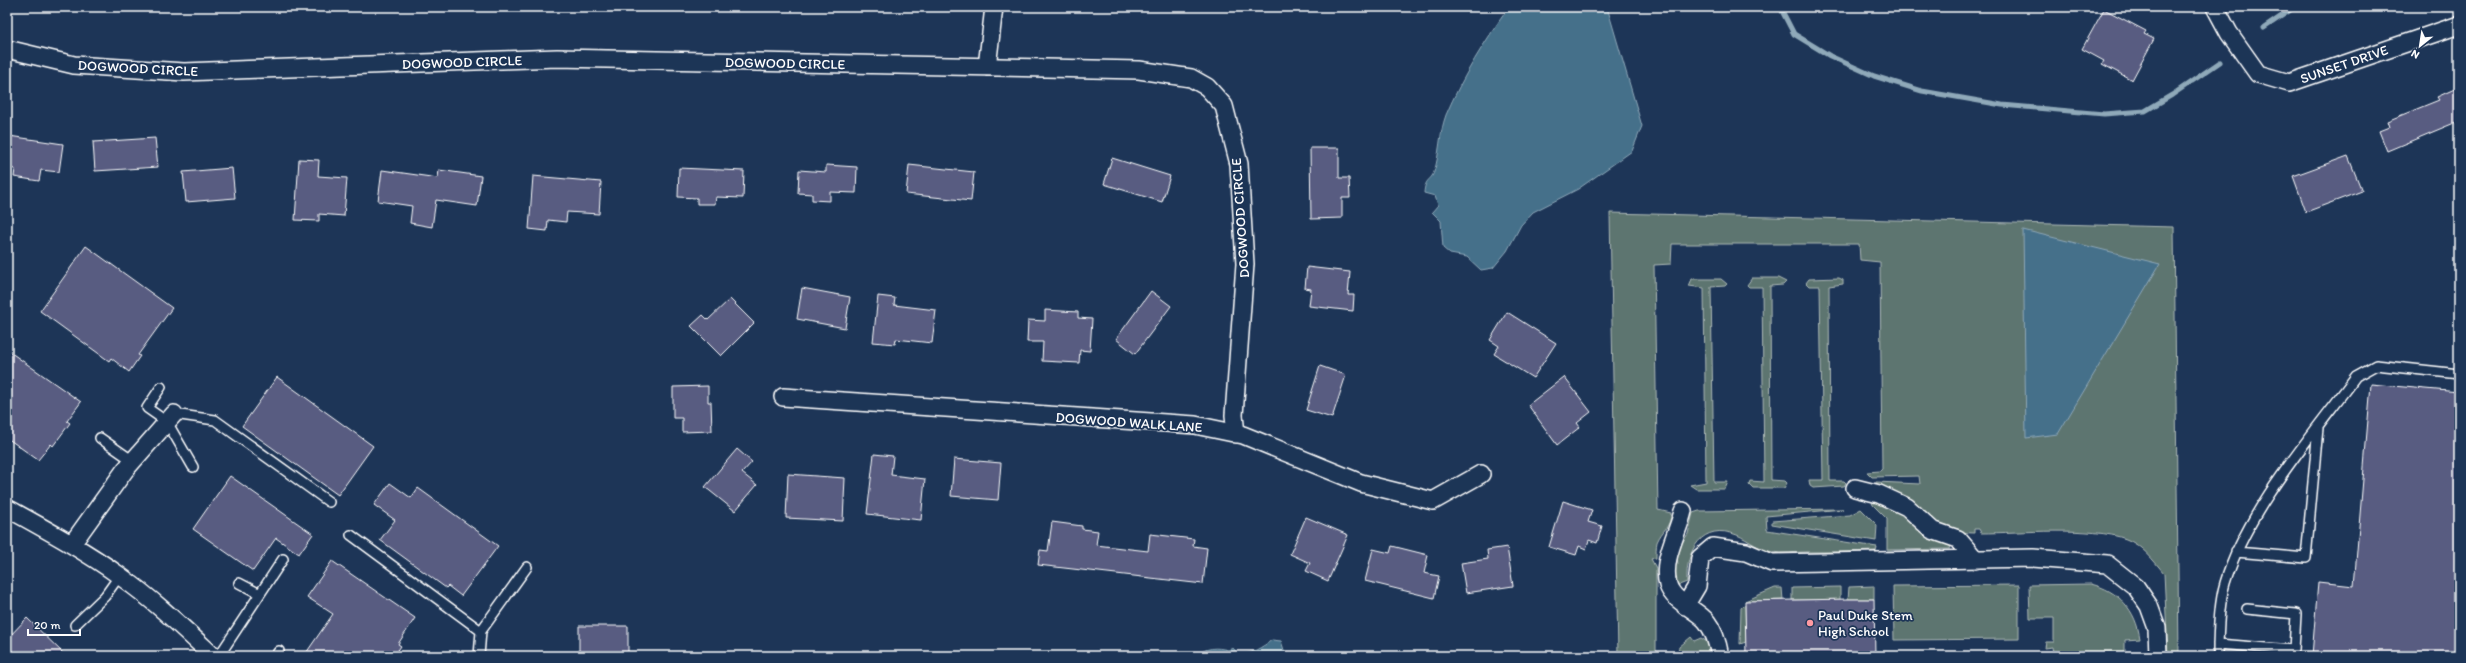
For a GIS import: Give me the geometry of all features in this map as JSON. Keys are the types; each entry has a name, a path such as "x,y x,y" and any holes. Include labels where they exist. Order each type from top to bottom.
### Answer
{"street":[{"path":"988,67 994,7"},
{"name":"SUNSET DRIVE","path":"2216,7 2229,33 2258,74 2289,83 2459,25"},
{"name":"DOGWOOD CIRCLE","path":"7,49 74,65 184,72 557,58 1139,70 1191,78 1207,86 1224,106 1239,164 1245,264 1234,415 1236,434"},
{"name":"DOGWOOD WALK LANE","path":"783,397 823,398 1081,418 1195,425 1236,434 1361,483 1433,501 1481,474"},
{"path":"72,544 133,461 171,418"},
{"path":"1854,488 1879,494 1907,507 1932,530 1958,539 1976,560"},
{"path":"7,509 72,544 120,576 166,611 213,656"},
{"path":"1682,511 1680,527 1668,554 1668,585 1685,606 1707,621 1719,646 1720,656"},
{"path":"1685,606 1697,586 1700,558 1713,547 1746,552 1772,563 2034,558 2107,564 2136,587 2149,606 2157,628 2158,656"}],"lane":[{"path":"2218,656 2224,585 2236,552 2265,500 2356,376 2376,365 2459,374"},
{"path":"161,387 147,408 171,418 214,420 329,502"},
{"path":"171,418 194,467"},
{"path":"2236,552 2306,558 2319,427"},
{"path":"100,438 133,461"},
{"path":"351,535 481,631"},
{"path":"219,656 283,559"},
{"path":"479,656 481,631 527,567"},
{"path":"75,625 105,596 120,576"},
{"path":"239,583 260,594"},
{"path":"2218,644 2294,650 2296,614 2247,609"}],"green space":[{"path":"1610,213 2174,227 2179,656 2168,656 2164,573 2147,553 2132,542 2112,535 2075,531 1981,533 1979,529 1974,529 1974,533 1952,530 1943,526 1904,497 1876,483 1920,484 1919,476 1872,477 1867,472 1880,471 1882,469 1880,262 1860,260 1859,244 1672,244 1671,264 1654,265 1658,510 1671,513 1670,522 1657,542 1656,558 1651,559 1656,568 1656,656 1618,656"},
{"path":"1752,278 1778,278 1786,282 1783,285 1770,286 1771,480 1785,481 1787,483 1784,488 1753,488 1749,484 1750,481 1764,482 1762,287 1749,287 1747,285"},
{"path":"1839,278 1843,280 1843,284 1829,286 1830,481 1844,481 1846,483 1844,486 1813,488 1810,486 1809,480 1823,480 1820,286 1809,286 1806,283 1809,279"},
{"path":"1692,279 1721,279 1727,284 1725,286 1711,287 1714,482 1728,482 1725,489 1696,489 1690,485 1706,482 1704,288 1689,286"},
{"path":"1872,502 1889,504 1951,546 1950,549 1887,550 1887,519 1873,505"},
{"path":"1843,509 1766,516 1767,530 1877,547 1876,551 1777,553 1763,549 1737,535 1725,532 1714,532 1705,536 1698,542 1693,550 1689,560 1687,582 1679,585 1675,580 1675,563 1678,564 1676,551 1688,534 1693,513 1699,511"},
{"path":"1861,509 1877,525 1876,541 1772,524 1772,521 1850,515"},
{"path":"2091,584 2110,591 2118,597 2135,619 2140,639 2125,640 2125,656 2113,656 2113,653 2054,653 2053,647 2045,648 2046,642 2054,642 2054,618 2030,618 2029,585"},
{"path":"2019,585 2019,639 1894,640 1893,586"},
{"path":"1874,586 1874,599 1848,599 1849,587"},
{"path":"1840,587 1840,600 1792,600 1792,588"},
{"path":"1775,588 1782,588 1783,600 1745,601"},
{"path":"1745,604 1746,642 1740,644 1741,608"},
{"path":"1691,637 1694,641 1701,638 1709,643 1712,656 1677,656 1679,647"}],"water":[{"path":"1509,7 1607,7 1642,126 1632,151 1578,189 1533,212 1521,225 1507,251 1493,268 1481,270 1467,257 1450,254 1443,248 1441,221 1432,212 1438,205 1435,196 1424,193 1427,182 1434,172 1444,122 1452,101 1474,60"},
{"path":"2023,230 2160,264 2058,434 2026,438"},
{"path":"1272,640 1281,641 1286,656 1197,656 1207,649 1215,648 1228,650 1233,648 1238,654 1243,654 1256,650"}],"building":[{"path":"2104,9 2146,31 2144,34 2154,39 2132,80 2102,64 2104,61 2082,49"},
{"path":"2459,87 2459,121 2387,151 2379,131 2389,127 2387,121 2439,100 2437,97"},
{"path":"9,136 63,144 59,172 41,170 39,181 14,177 15,169 7,168"},
{"path":"155,138 158,167 95,171 93,142"},
{"path":"1310,148 1339,148 1339,178 1349,178 1350,198 1342,198 1342,218 1311,219"},
{"path":"2348,156 2362,191 2306,212 2293,176"},
{"path":"1112,158 1170,176 1162,202 1104,184"},
{"path":"299,159 319,160 318,176 347,178 344,216 319,214 319,221 295,220"},
{"path":"826,165 857,167 856,193 830,192 830,201 812,200 812,194 798,193 799,170 826,172"},
{"path":"909,165 974,172 971,201 906,194"},
{"path":"232,168 235,198 186,202 183,172"},
{"path":"679,168 744,171 743,198 716,197 715,204 697,204 697,198 678,197"},
{"path":"382,170 438,178 439,170 481,176 477,206 436,200 432,227 410,223 412,206 378,201"},
{"path":"533,176 601,182 599,214 567,212 566,222 548,220 547,231 529,229"},
{"path":"86,246 172,308 138,355 140,356 129,372 111,358 109,361 40,311"},
{"path":"1307,267 1350,272 1348,295 1354,295 1353,311 1309,306 1311,289 1305,288"},
{"path":"802,288 850,297 845,328 797,319"},
{"path":"1151,291 1171,306 1135,354 1116,339"},
{"path":"878,296 895,298 894,305 936,310 932,343 896,339 895,344 873,342"},
{"path":"730,299 754,323 721,356 691,326 703,315 708,320"},
{"path":"1045,310 1078,312 1078,318 1092,319 1090,351 1080,350 1079,363 1042,361 1043,342 1027,342 1028,320 1045,321"},
{"path":"1507,312 1556,343 1533,378 1494,354 1499,346 1490,340"},
{"path":"7,350 81,402 67,421 70,423 53,446 51,444 38,460 7,438"},
{"path":"1320,366 1346,375 1332,418 1306,410"},
{"path":"277,377 373,446 338,495 242,426"},
{"path":"1564,377 1591,412 1577,423 1580,427 1557,445 1528,405"},
{"path":"2371,384 2459,392 2459,656 2312,656 2318,582 2354,586"},
{"path":"708,386 708,402 711,402 712,431 682,432 682,418 673,418 673,387"},
{"path":"737,449 752,462 742,473 757,485 735,511 705,487"},
{"path":"874,454 893,456 891,475 925,479 921,520 867,514"},
{"path":"954,459 1001,463 998,500 951,496"},
{"path":"788,474 845,478 843,521 786,518"},
{"path":"230,476 313,534 299,554 276,538 253,571 193,529"},
{"path":"390,483 411,498 418,488 498,546 461,596 448,586 446,588 380,540 395,520 374,505"},
{"path":"1563,501 1592,510 1588,522 1602,526 1597,543 1589,540 1586,549 1579,546 1576,555 1549,547"},
{"path":"1306,517 1348,535 1328,581 1306,571 1310,563 1290,554"},
{"path":"1052,522 1082,526 1082,529 1098,531 1096,545 1148,551 1150,534 1194,539 1193,546 1207,548 1203,584 1038,565 1040,550 1048,551"},
{"path":"1392,546 1428,555 1424,573 1439,576 1434,598 1365,581 1373,549 1390,553"},
{"path":"1507,547 1513,586 1466,593 1461,563 1488,559 1487,550"},
{"path":"332,561 415,618 398,644 401,646 394,656 304,656 333,614 307,597"},
{"name":"Paul Duke Stem High School","path":"1874,599 1875,656 1746,656 1745,601"},
{"path":"27,618 66,656 7,656 7,639"},
{"path":"579,626 628,626 628,656 579,656"}],"waterway":[{"path":"1780,7 1794,34 1830,56 1874,76 1922,91 2002,105 2104,114 2145,111 2172,95 2220,62"},
{"path":"2264,28 2295,7"}],"place":[{"name":"Paul Duke Stem High School","path":"1810,623"}]}
